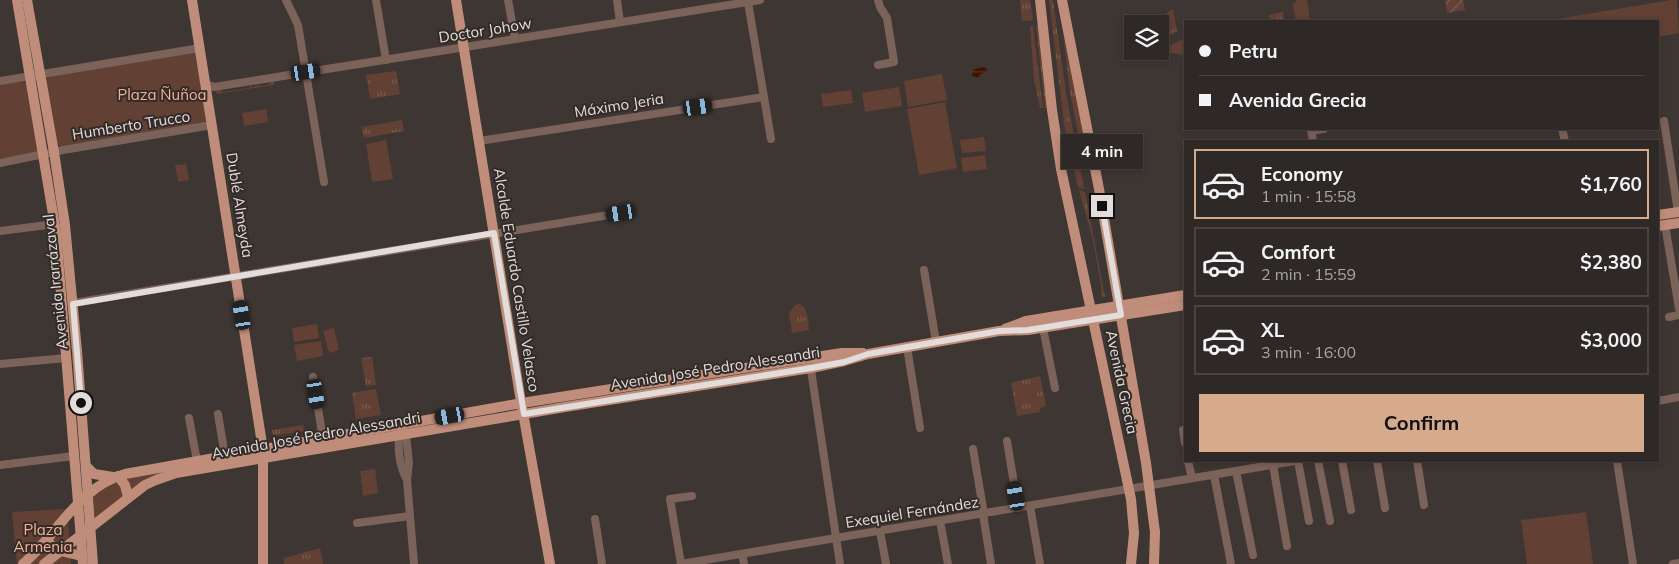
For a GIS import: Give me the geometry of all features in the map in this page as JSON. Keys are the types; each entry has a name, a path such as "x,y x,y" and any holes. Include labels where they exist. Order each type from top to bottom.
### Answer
{"main road":[{"name":"Avenida Irarrázaval","path":"17,0 54,152 63,213 73,304 93,564"},
{"name":"Avenida Irarrázaval","path":"26,0 44,154 55,224 83,561"},
{"name":"Dublé Almeyda","path":"192,0 209,88 212,125 263,454 263,564"},
{"name":"Alcalde Eduardo Castillo Velasco","path":"456,0 550,564"},
{"name":"Avenida Grecia","path":"1040,0 1058,151 1129,490 1134,533 1131,564"},
{"name":"Avenida Grecia","path":"1062,0 1099,189 1149,486 1155,532 1154,564"},
{"path":"1659,216 1679,216"},
{"path":"1661,226 1679,216"},
{"name":"Avenida José Pedro Alessandri","path":"1120,311 1184,295"},
{"name":"Avenida José Pedro Alessandri","path":"999,331 1026,321 1184,305"},
{"name":"Avenida José Pedro Alessandri","path":"44,564 128,497 150,482 168,475 323,439 402,432 522,403 810,363 844,362 868,354 999,331 1043,328 1092,315"},
{"name":"Avenida José Pedro Alessandri","path":"23,564 88,492 116,477 225,456 263,454 524,414 810,363"},
{"path":"86,466 94,474 116,477 125,485 128,497"},
{"path":"47,538 51,547 74,553 83,561"}],"street":[{"path":"286,0 297,22 324,182"},
{"path":"376,0 386,60"},
{"path":"508,0 515,39"},
{"path":"617,0 620,22"},
{"name":"Doctor Johow","path":"209,88 760,0"},
{"path":"878,0 880,8 887,18 894,62 878,65"},
{"path":"748,2 771,139"},
{"path":"0,81 200,48"},
{"name":"Máximo Jeria","path":"479,140 764,97"},
{"path":"1664,121 1679,216"},
{"name":"Humberto Trucco","path":"0,163 212,125"},
{"path":"73,304 621,213"},
{"path":"0,231 55,224"},
{"path":"1661,226 1679,308"},
{"path":"924,270 936,342"},
{"path":"1669,317 1679,315"},
{"path":"1043,328 1055,388"},
{"path":"906,347 920,428"},
{"path":"0,364 67,358"},
{"path":"810,363 840,564"},
{"path":"313,377 323,439"},
{"path":"1659,401 1679,398"},
{"path":"218,414 225,456"},
{"path":"189,418 197,461"},
{"path":"1183,430 1184,436"},
{"path":"402,432 409,468 407,480 414,564"},
{"path":"1007,441 1018,508"},
{"path":"973,449 991,564"},
{"path":"0,465 74,456"},
{"path":"1188,462 1192,478"},
{"name":"Exequiel Fernández","path":"681,564 1291,462"},
{"path":"1297,462 1309,521"},
{"path":"1318,462 1330,522"},
{"path":"1342,462 1351,510"},
{"path":"1377,462 1386,508"},
{"path":"1417,462 1424,505"},
{"path":"1617,462 1633,564"},
{"path":"1273,465 1287,546"},
{"path":"1236,471 1253,555"},
{"path":"1214,475 1231,564"},
{"path":"681,564 670,499 692,496"},
{"path":"1030,506 1040,564"},
{"path":"357,523 410,516"},
{"path":"595,519 602,564"},
{"path":"940,521 948,564"},
{"path":"880,531 886,564"},
{"path":"742,554 744,564"},
{"path":"1672,564 1679,562"}],"green space":[{"path":"1020,0 1030,0 1033,20 1022,21"},
{"path":"1049,0 1053,0 1066,93 1084,189 1078,187 1065,131"},
{"path":"1297,0 1307,0 1310,20 1296,20 1293,5"},
{"path":"1445,0 1463,0 1465,10 1447,13"},
{"path":"1677,0 1679,33 1659,37 1659,20 1557,19"},
{"path":"1173,9 1177,31 1169,36 1169,15 1164,15"},
{"path":"1283,12 1284,20 1270,20 1269,15"},
{"path":"1038,25 1048,108 1045,108 1036,26"},
{"path":"1030,26 1033,26 1043,108 1040,108 1034,80"},
{"path":"1063,35 1083,132 1084,164 1070,92"},
{"path":"1184,38 1184,55 1170,53 1169,46"},
{"name":"Plaza Ñuñoa","path":"194,53 196,55 206,121 204,124 62,147 57,144 45,80 47,77"},
{"path":"396,71 400,94 370,99 366,75"},
{"path":"942,74 947,100 908,107 904,81"},
{"path":"23,81 26,84 38,150 36,153 0,159 0,84"},
{"path":"273,81 274,85 217,94 216,91 221,90 223,92 249,88 250,85 252,87 258,84 259,86 268,85"},
{"path":"899,87 902,106 865,112 862,93"},
{"path":"851,90 853,103 823,107 821,94"},
{"path":"945,102 957,168 919,175 907,109"},
{"path":"266,109 268,122 244,126 242,113"},
{"path":"402,120 404,131 364,138 362,127"},
{"path":"984,137 986,151 962,153 960,140"},
{"path":"386,140 393,179 372,182 366,144"},
{"path":"985,155 987,169 963,172 961,158"},
{"path":"186,164 189,180 178,182 175,165"},
{"path":"1079,190 1085,192 1105,297 1102,297 1092,236"},
{"path":"799,304 805,308 809,330 792,333 789,313 795,305"},
{"path":"317,324 319,338 294,342 292,328"},
{"path":"334,328 339,350 329,353 323,331"},
{"path":"321,341 323,356 297,361 294,345"},
{"path":"372,357 376,385 366,386 361,358"},
{"path":"1040,376 1046,406 1040,408 1040,412 1017,416 1011,383"},
{"path":"376,389 381,415 356,419 352,393"},
{"path":"303,425 304,431 273,436 272,430"},
{"path":"170,469 146,480 128,492 95,519 93,494 115,480"},
{"path":"375,469 378,493 363,496 360,471"},
{"name":"Plaza Armenia","path":"67,509 71,564 17,564 12,512"},
{"path":"1586,512 1593,564 1527,564 1521,520"},
{"path":"320,548 323,564 284,564 284,558"}],"shaded area":[{"path":"984,67 987,69 986,72 978,78 972,76 972,72 975,69"}],"route":[{"path":"81,403 73,304 494,233 524,414 811,368 844,362 868,354 999,331 1028,330 1121,315 1102,206"}]}
